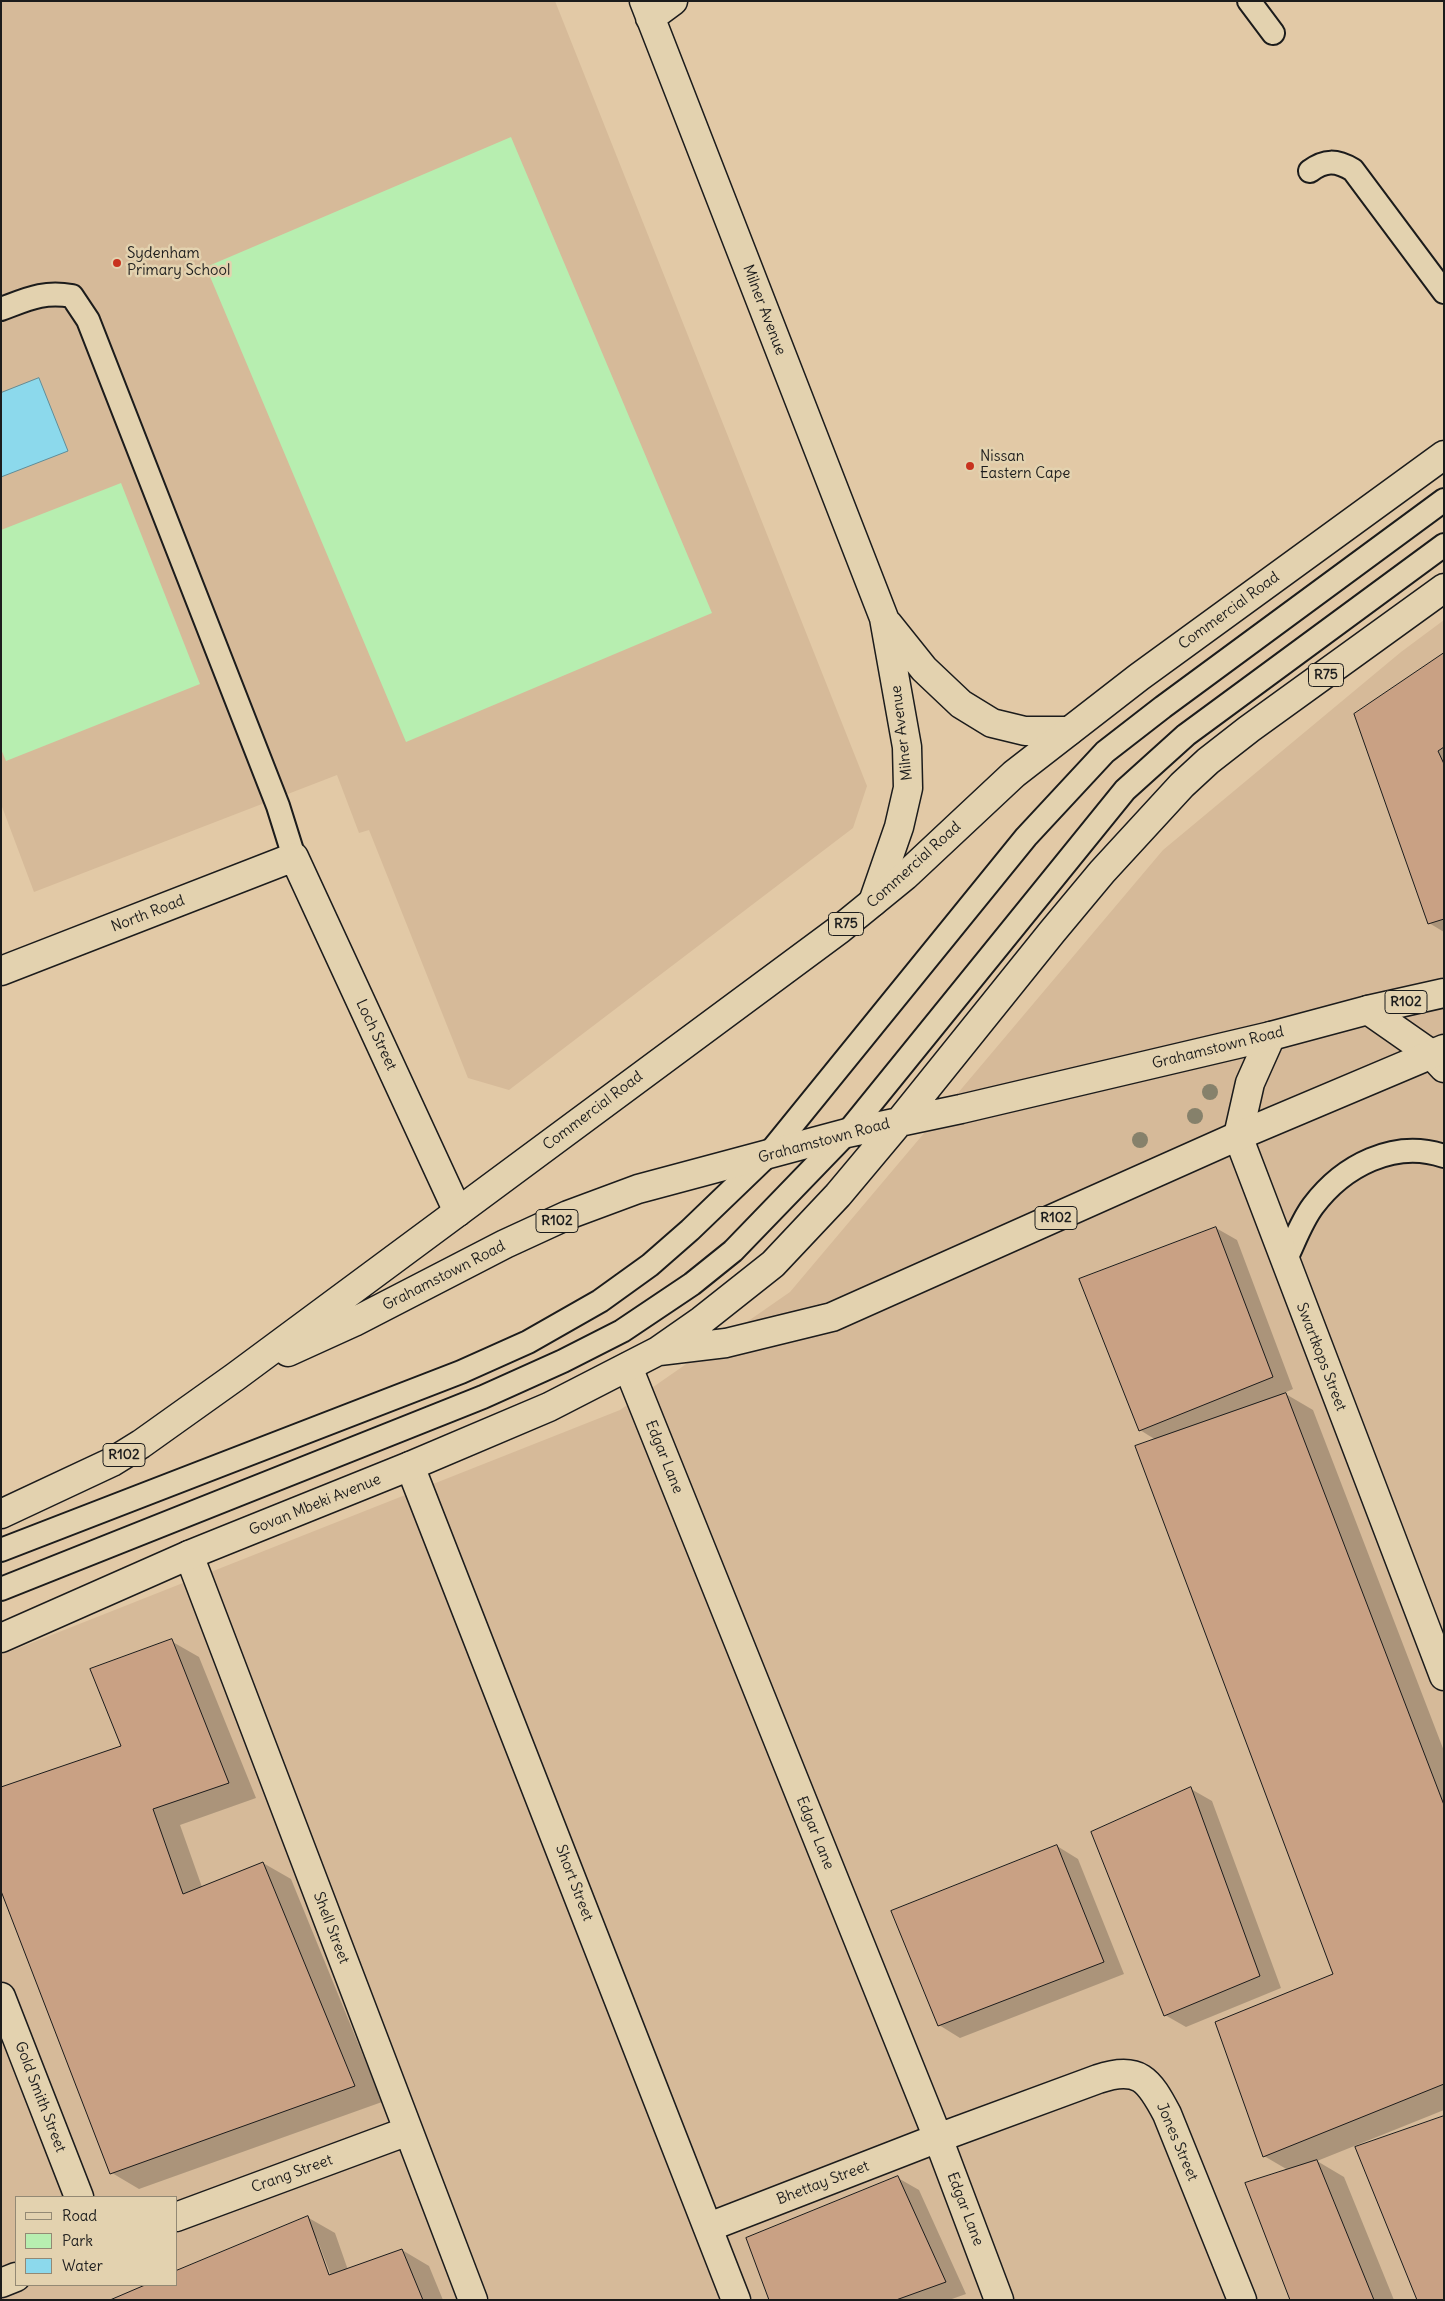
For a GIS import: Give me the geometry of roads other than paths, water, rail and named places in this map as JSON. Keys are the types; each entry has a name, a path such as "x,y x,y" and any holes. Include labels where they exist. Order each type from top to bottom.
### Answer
{"street":[{"path":"647,10 673,1"},
{"name":"Milner Avenue","path":"647,10 884,618 907,747 908,788 899,827 873,902"},
{"name":"Commercial Road","path":"235,1377 840,929 935,849 1014,774 1139,677 1444,454"},
{"name":"R75","path":"628,1367 658,1351 773,1264 838,1195 900,1122 1102,872 1182,785 1208,761 1249,729 1444,588"},
{"name":"Milner Avenue","path":"884,618 924,669 961,704 992,723 1025,731 1069,731"},
{"name":"North Road","path":"1,971 294,857"},
{"name":"Loch Street","path":"294,857 458,1212"},
{"name":"Grahamstown Road","path":"235,1377 354,1322 505,1244 568,1215 638,1189 767,1156 846,1133 961,1109 1444,993"},
{"path":"1368,1010 1440,1057"},
{"path":"1238,1136 1250,1083 1271,1036"},
{"name":"R102","path":"658,1351 726,1343 832,1317 1238,1136 1440,1057"},
{"name":"Swartkops Street","path":"1238,1136 1444,1676"},
{"name":"Govan Mbeki Avenue","path":"1,1638 189,1555 410,1466 549,1406 628,1367"},
{"name":"Edgar Lane","path":"628,1367 938,2138 999,2300"},
{"name":"R102","path":"1,1514 112,1462 141,1444 235,1377"},
{"name":"Short Street","path":"410,1466 736,2300"},
{"name":"Shell Street","path":"189,1555 473,2300"},
{"name":"Gold Smith Street","path":"1,1998 79,2196"},
{"name":"Jones Street","path":"938,2138 1114,2073 1131,2073 1143,2079 1154,2091 1168,2114 1242,2300"},
{"name":"Crang Street","path":"178,2216 408,2130"},
{"name":"Bhettay Street","path":"709,2227 938,2138"},
{"path":"1,2283 15,2278"}],"lane":[{"path":"1249,1 1273,33"},
{"path":"1310,171 1321,163 1332,162 1344,164 1353,170 1444,292"},
{"path":"1,309 35,296 53,293 72,296 88,320 278,806 294,857"},
{"path":"1,1550 452,1376 528,1342 600,1300 650,1265 690,1230 767,1156 1026,837 1104,752 1444,500"},
{"path":"1,1589 483,1397 563,1361 622,1331 692,1284 733,1251 846,1133 1125,790 1186,735 1444,545"},
{"path":"1285,1261 1312,1207 1333,1184 1356,1165 1377,1156 1407,1151 1444,1156"}],"water":[{"path":"39,378 68,451 1,477 1,393"}],"place":[{"name":"Sydenham Primary School","path":"117,263"},
{"name":"Nissan Eastern Cape","path":"970,466"}]}
